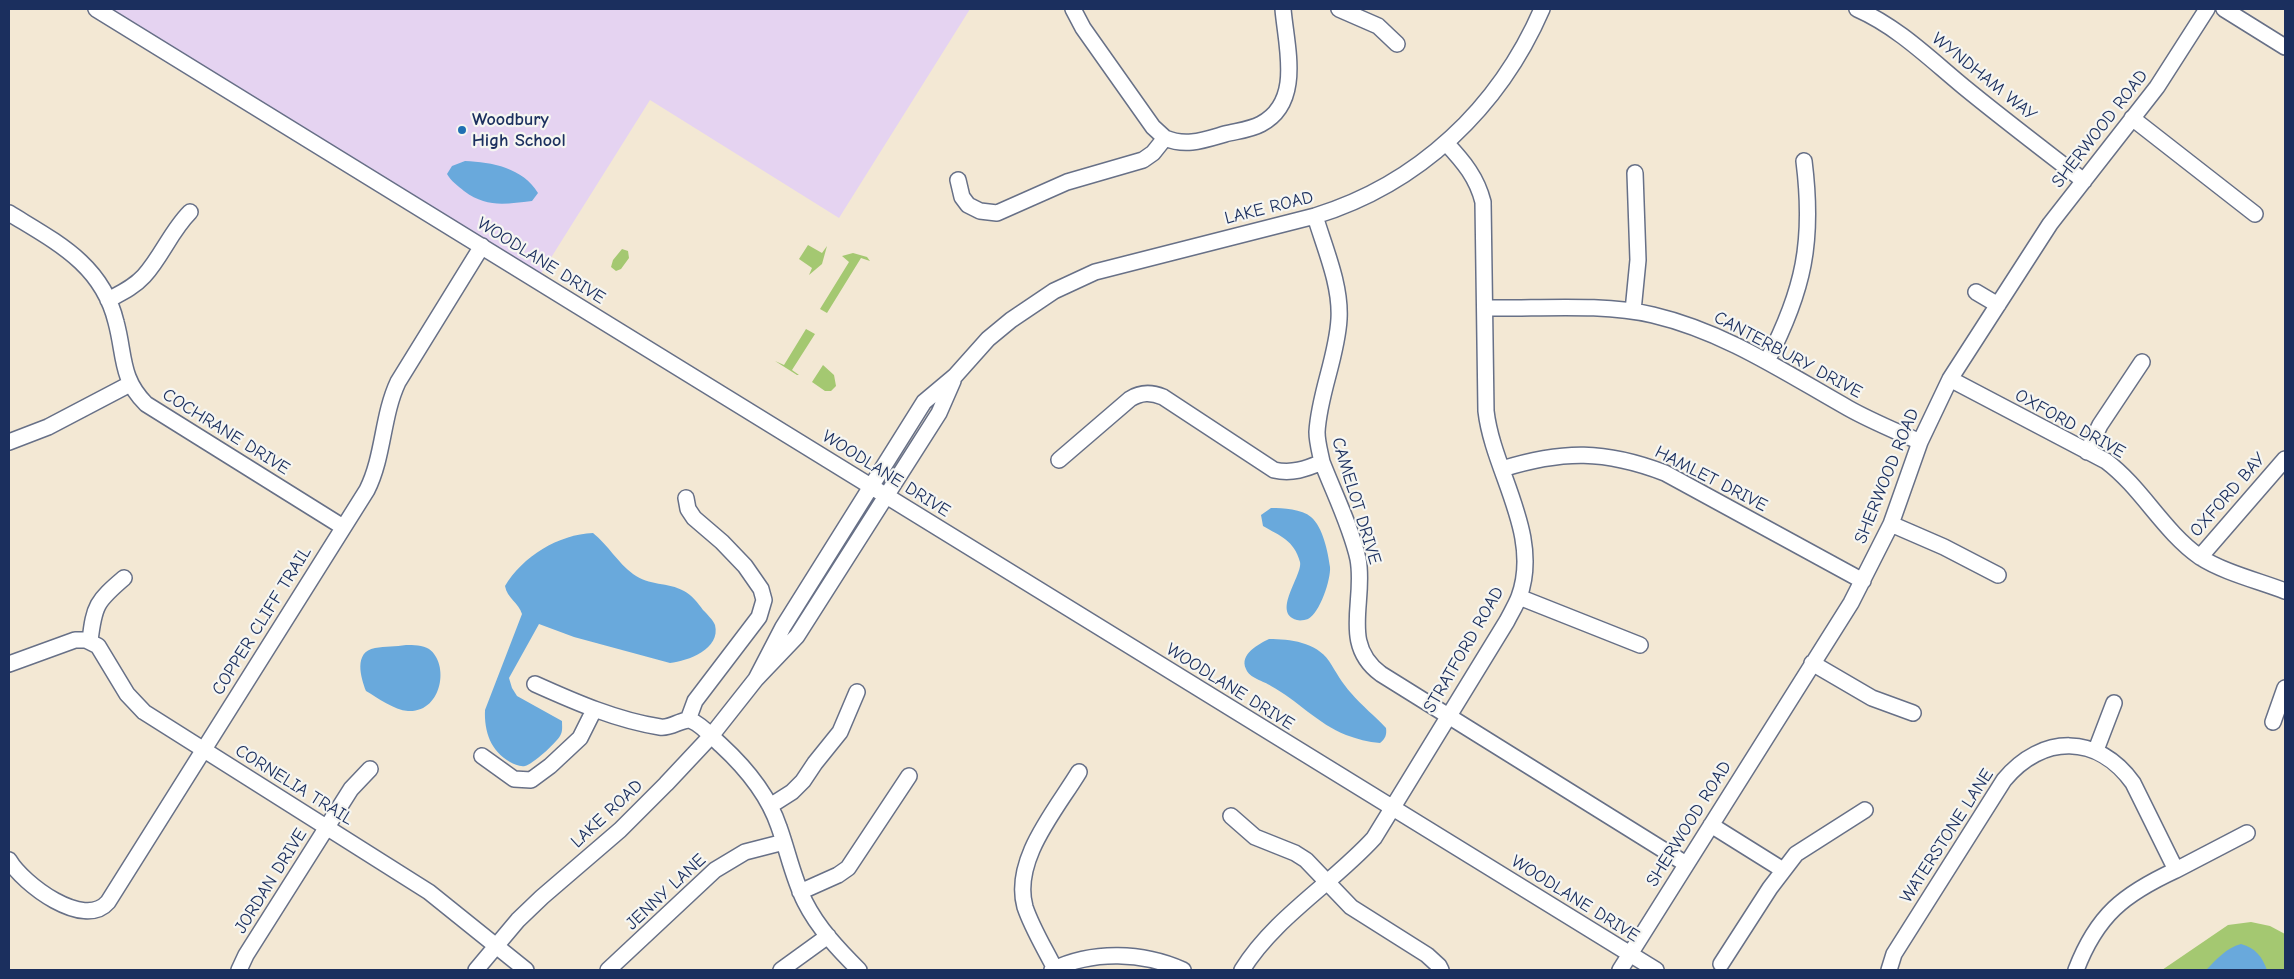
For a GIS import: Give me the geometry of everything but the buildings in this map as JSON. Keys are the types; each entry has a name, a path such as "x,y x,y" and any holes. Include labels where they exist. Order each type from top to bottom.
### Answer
{"street":[{"name":"WOODLANE DRIVE","path":"96,9 1656,970"},
{"path":"1073,9 1093,43 1154,127 1165,138 1180,142 1194,142 1258,126 1274,115 1285,99 1289,81 1284,9"},
{"path":"1339,9 1378,26 1397,44"},
{"name":"LAKE ROAD","path":"756,678 783,627 924,402 955,376 980,346 1011,320 1073,281 1114,265 1315,216 1348,205 1416,168 1446,143 1483,106 1506,77 1522,52 1542,9"},
{"name":"WYNDHAM WAY","path":"1857,9 1883,22 1901,34 1972,94 2084,181"},
{"name":"SHERWOOD ROAD","path":"1620,970 1862,581 1890,524 1920,442 1950,380 2050,224 2172,66 2207,9"},
{"path":"2224,9 2285,47"},
{"path":"2132,118 2255,214"},
{"path":"958,180 962,197 968,205 984,212 997,213 1074,180 1142,160 1153,153 1165,138"},
{"name":"STRATFORD ROAD","path":"1242,970 1277,926 1356,857 1374,838 1507,621 1519,597 1526,557 1522,534 1488,429 1486,411 1484,202 1472,172 1446,143"},
{"path":"1767,361 1788,317 1804,266 1809,217 1804,161"},
{"path":"1633,311 1638,260 1635,173"},
{"path":"108,300 127,290 143,277 175,227 190,212"},
{"name":"COCHRANE DRIVE","path":"9,213 76,256 98,281 108,300 118,327 123,367 130,384 142,400 159,414 344,527"},
{"name":"CAMELOT DRIVE","path":"1315,216 1338,292 1340,307 1338,332 1317,433 1322,462 1358,557 1360,580 1357,636 1364,659 1381,674 1686,864"},
{"name":"COPPER CLIFF TRAIL","path":"9,860 24,880 46,896 86,911 102,908 112,896 367,490 375,473 391,399 401,376 482,246"},
{"path":"1976,292 1998,305"},
{"name":"CANTERBURY DRIVE","path":"1485,308 1633,311 1698,328 1767,361 1866,418 1920,442"},
{"path":"2087,452 2104,418 2142,362"},
{"name":"LAKE ROAD","path":"476,970 542,897 643,808 711,736 756,678 797,636 939,413 955,376"},
{"name":"OXFORD DRIVE","path":"1950,380 2106,461 2119,471 2178,539 2200,556 2220,567 2285,590"},
{"path":"9,442 48,427 130,384"},
{"path":"1059,460 1130,399 1136,395 1151,393 1163,397 1274,470 1284,472 1296,471 1322,462"},
{"name":"HAMLET DRIVE","path":"1502,469 1550,457 1593,454 1641,464 1665,473 1862,581"},
{"name":"OXFORD BAY","path":"2200,556 2285,459"},
{"path":"686,498 688,509 694,518 722,542 745,566 761,589 764,600 762,611 756,621 694,701 688,720"},
{"path":"1890,524 1944,547 1998,575"},
{"path":"9,664 75,640 90,641 92,618 97,605 104,595 124,578"},
{"path":"1519,597 1640,645"},
{"name":"CORNELIA TRAIL","path":"90,641 100,648 126,694 138,707 436,897 526,970"},
{"path":"1812,663 1872,698 1913,713"},
{"path":"535,684 594,710 663,728 688,720"},
{"path":"2273,722 2285,688"},
{"path":"770,806 789,794 804,781 815,763 840,732 857,692"},
{"path":"2096,750 2114,703"},
{"path":"482,756 514,779 532,780 580,738 594,710"},
{"path":"688,720 711,736 747,770 770,806 800,892 812,914 828,936 858,970"},
{"name":"WATERSTONE LANE","path":"1889,970 1894,954 2012,770 2036,753 2049,748 2078,746 2096,750 2118,764 2133,783 2176,870"},
{"name":"JORDAN DRIVE","path":"244,969 352,787 370,769"},
{"path":"1079,772 1033,847 1023,875 1023,889 1028,913 1054,970 1087,959 1127,956 1145,958 1183,970"},
{"path":"800,892 838,876 848,868 909,776"},
{"path":"1721,964 1783,870 1801,850 1865,810"},
{"path":"1231,816 1255,837 1295,853 1328,882 1351,907 1427,955 1439,966 1440,970"},
{"path":"1711,825 1783,870"},
{"path":"2076,970 2089,940 2112,910 2144,884 2176,870 2247,833"},
{"name":"JENNY LANE","path":"608,970 714,870 744,852 784,842"},
{"path":"781,970 828,936"}],"shaded area":[{"name":"Woodbury High School","path":"96,9 970,9 839,218 650,100 537,280"}],"green space":[{"path":"808,245 822,253 827,246 822,264 809,275 812,268 799,259"},
{"path":"622,249 628,251 629,258 621,269 616,271 611,267 613,260"},
{"path":"853,253 867,257 870,261 861,258 827,313 820,309 849,262 842,256"},
{"path":"806,329 815,334 792,370 799,375 797,375 775,361 784,365"},
{"path":"823,365 834,375 836,386 831,391 825,391 812,382"},
{"path":"2251,922 2270,926 2285,934 2285,970 2162,970 2228,925"}],"water":[{"path":"465,161 486,163 506,168 532,184 538,193 532,201 505,204 481,200 464,191 447,174 452,166"},
{"path":"1271,508 1292,509 1307,514 1319,527 1324,540 1330,567 1329,579 1317,610 1308,619 1297,620 1290,616 1287,610 1287,602 1300,568 1300,562 1294,548 1286,540 1263,526 1261,515"},
{"path":"593,533 623,565 639,578 678,588 690,595 713,621 716,633 713,641 701,652 685,660 670,663 574,637 539,624 509,678 517,696 562,721 562,731 557,740 538,758 525,766 517,765 503,758 493,747 487,733 485,718 485,710 522,614 508,594 505,586 521,566 543,549 567,538"},
{"path":"1269,639 1302,643 1324,655 1348,689 1386,728 1386,735 1383,740 1380,743 1367,741 1336,730 1326,725 1281,692 1250,675 1246,669 1245,659 1251,650"},
{"path":"421,646 429,649 436,656 439,665 441,676 435,696 429,704 420,710 408,711 392,706 366,691 362,679 361,660 368,650 379,647"},
{"path":"2241,944 2251,948 2258,954 2267,970 2206,970 2226,951"}],"place":[{"name":"Woodbury High School","path":"462,130"}]}
